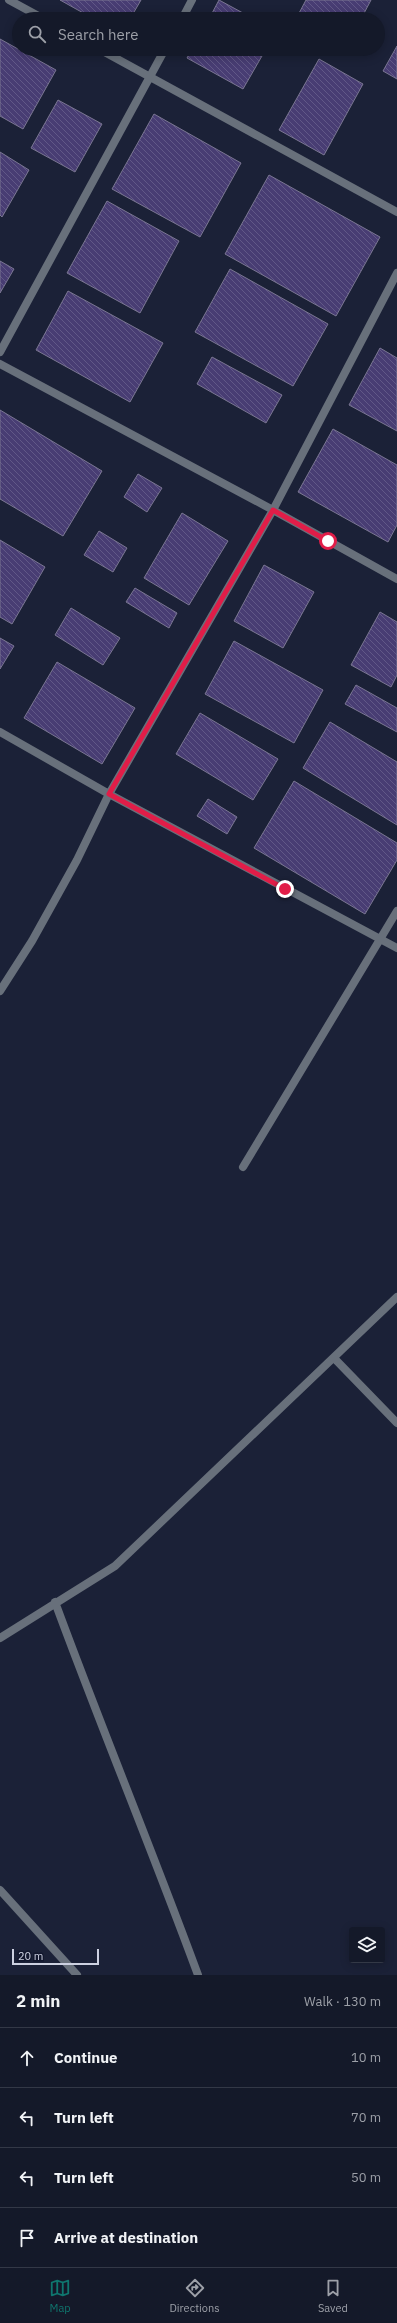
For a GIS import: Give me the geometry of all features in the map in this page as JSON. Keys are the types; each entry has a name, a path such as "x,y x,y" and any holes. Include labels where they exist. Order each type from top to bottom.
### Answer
{"street":[{"path":"9,0 31,12"},
{"path":"186,12 192,0"},
{"path":"112,56 397,212"},
{"path":"0,352 161,56"},
{"path":"0,991 32,941 77,860 109,794 273,510 397,273"},
{"path":"0,364 273,510 397,579"},
{"path":"0,732 109,794 397,948"},
{"path":"243,1167 397,911"},
{"path":"0,1638 55,1602 85,1586 115,1566 397,1297"},
{"path":"334,1358 397,1423"},
{"path":"55,1602 161,1873 198,1975"},
{"path":"0,1890 77,1975"}],"building":[{"path":"60,0 141,0 134,12 81,12"},
{"path":"219,0 241,12 213,12"},
{"path":"306,0 371,0 365,12 300,12"},
{"path":"0,39 12,46 12,56 31,56 56,70 23,129 0,116"},
{"path":"397,46 397,79 383,71"},
{"path":"188,56 262,56 243,89 187,58"},
{"path":"319,59 363,84 324,155 279,130"},
{"path":"58,100 102,124 75,172 31,148"},
{"path":"154,114 241,163 200,237 112,189"},
{"path":"0,152 29,170 2,217 0,215"},
{"path":"269,175 380,237 336,316 225,254"},
{"path":"107,201 179,241 140,313 67,273"},
{"path":"0,261 14,269 0,293"},
{"path":"230,269 328,324 293,386 195,332"},
{"path":"68,291 163,343 130,402 36,350"},
{"path":"380,348 397,358 397,431 349,405"},
{"path":"212,357 282,395 266,423 197,384"},
{"path":"0,410 102,471 63,536 0,499"},
{"path":"333,429 397,465 397,525 388,542 298,492"},
{"path":"138,474 162,488 147,512 124,497"},
{"path":"182,513 228,541 189,605 144,578"},
{"path":"99,531 127,548 113,572 84,555"},
{"path":"0,540 45,567 12,624 0,617"},
{"path":"264,565 314,592 283,648 234,621"},
{"path":"135,588 177,613 169,628 126,602"},
{"path":"71,608 120,638 103,665 55,635"},
{"path":"380,612 397,622 397,675 391,687 351,665"},
{"path":"0,638 14,646 0,669"},
{"path":"234,641 323,690 294,743 205,694"},
{"path":"57,662 135,708 102,764 24,718"},
{"path":"356,685 397,708 397,732 345,704"},
{"path":"200,713 278,759 253,800 176,754"},
{"path":"330,722 397,762 397,825 303,768"},
{"path":"294,781 397,843 397,860 365,914 254,848"},
{"path":"208,799 237,817 227,834 197,816"}],"route":[{"path":"285,889 109,794 273,510 328,541"}]}
